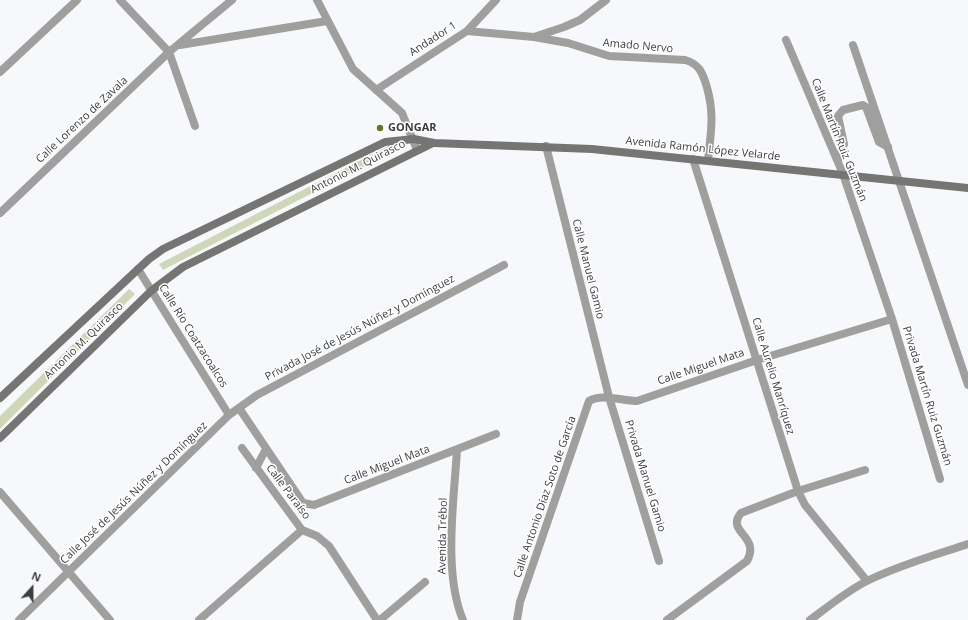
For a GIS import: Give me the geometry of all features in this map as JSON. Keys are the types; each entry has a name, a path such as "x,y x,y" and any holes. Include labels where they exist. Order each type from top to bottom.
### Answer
{"main road":[{"name":"Antonio M. Quirasco","path":"0,398 138,269 163,249 385,142 414,139 434,142"},
{"name":"Avenida Ramón López Velarde","path":"434,142 546,146 708,160 968,188"},
{"name":"Antonio M. Quirasco","path":"0,438 151,291 183,267 434,142"}],"street":[{"path":"0,72 77,0"},
{"path":"120,0 169,52 195,126"},
{"name":"Calle Lorenzo de Zavala","path":"0,213 169,52 180,45 232,0"},
{"path":"317,0 353,69 402,113 414,139 417,150"},
{"name":"Andador 1","path":"376,90 467,30 496,0"},
{"path":"534,37 580,20 606,0"},
{"name":"Calle Lorenzo de Zavala","path":"180,45 327,21"},
{"name":"Amado Nervo","path":"467,30 534,37 568,43 609,56 686,60 694,63 701,70 712,104 708,160"},
{"name":"Calle Martín Ruiz Guzmán","path":"786,40 844,174 892,319"},
{"path":"853,45 968,385"},
{"path":"838,160 844,148 838,116 843,110 863,105 866,107 879,142 888,147"},
{"name":"Calle Manuel Gamio","path":"546,146 609,397"},
{"name":"Calle Aurelio Manríquez","path":"693,159 798,491 805,505 867,581"},
{"name":"Privada José de Jesús Núñez y Domínguez","path":"229,415 257,395 280,382 504,264"},
{"name":"Calle Río Coatzacoalcos","path":"138,269 229,415"},
{"name":"Calle Miguel Mata","path":"609,397 623,401 637,401 756,360 892,319"},
{"name":"Privada Martín Ruiz Guzmán","path":"892,319 940,479"},
{"name":"Privada Manuel Gamio","path":"609,397 659,561"},
{"name":"Calle Antonio Díaz Soto de García","path":"517,620 520,602 589,401 595,398 609,397"},
{"path":"238,408 266,449 256,468"},
{"name":"Calle José de Jesús Núñez y Domínguez","path":"19,620 229,415"},
{"name":"Calle Miguel Mata","path":"266,449 303,503 314,505 496,434"},
{"name":"Calle Paraíso","path":"242,448 302,530 317,536 328,546 377,620"},
{"name":"Avenida Trébol","path":"457,450 452,538 454,588 463,620"},
{"path":"667,620 748,561 752,554 751,546 736,525 736,518 741,513 798,491 865,470"},
{"path":"0,492 110,620"},
{"path":"199,620 302,530"},
{"path":"810,620 834,601 867,581 893,569 968,544"},
{"path":"380,620 425,582"}],"green space":[{"path":"392,144 396,150 163,270 159,264"},
{"path":"129,289 135,294 0,429 0,416"}],"place":[{"name":"GONGAR","path":"380,128"}]}
